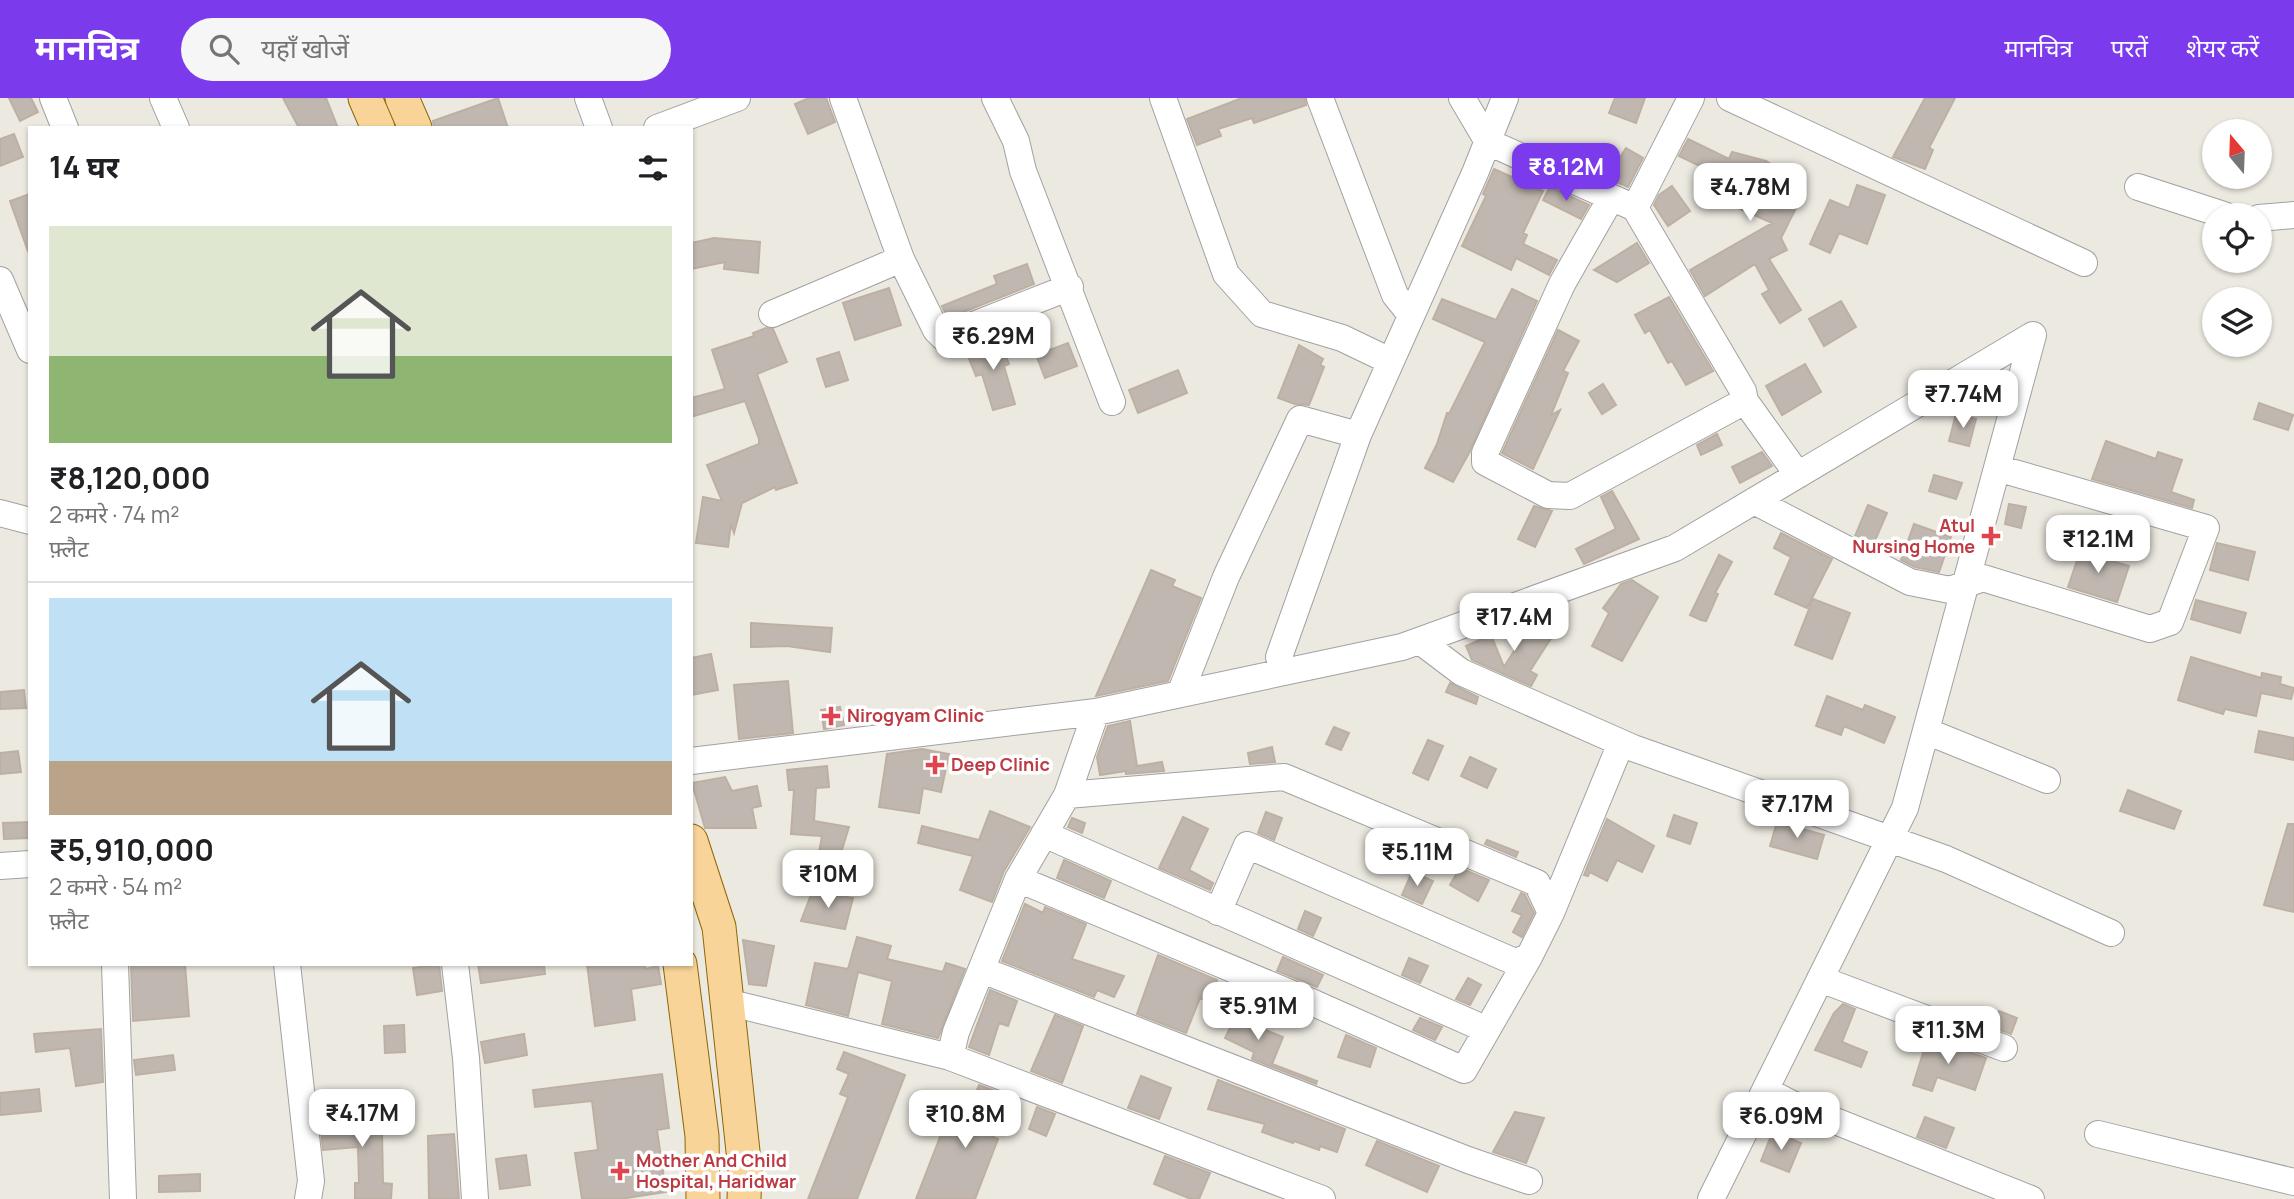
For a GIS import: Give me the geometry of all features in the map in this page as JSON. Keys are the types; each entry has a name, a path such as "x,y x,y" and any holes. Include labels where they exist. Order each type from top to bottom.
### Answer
{"main road":[{"path":"365,98 376,126"},
{"path":"402,98 414,126"},
{"path":"693,847 719,927 745,1170 744,1199"},
{"path":"680,966 702,1136 703,1199"}],"street":[{"path":"52,98 64,126"},
{"path":"163,98 175,126"},
{"path":"588,98 598,126"},
{"path":"662,126 737,98"},
{"path":"844,98 901,258 936,330 943,337 1070,287"},
{"path":"995,98 1016,141 1023,171 1070,287 1112,402"},
{"path":"1163,98 1226,274 1262,314 1342,338 1390,360"},
{"path":"1320,98 1395,295 1411,315"},
{"path":"1462,98 1488,142 1623,203 1742,391 1745,401 1798,474"},
{"path":"1284,673 1279,657 1357,435 1488,142 1505,98"},
{"path":"1691,98 1623,203 1562,285 1485,453 1485,462 1548,495 1570,496 1745,401"},
{"path":"1733,98 2084,263"},
{"path":"2138,187 2202,208"},
{"path":"2272,217 2294,215"},
{"path":"772,314 901,258"},
{"path":"0,280 28,345"},
{"path":"693,761 1096,712 1284,673 1420,641 1675,548 2033,335 1963,583 1905,808 1711,1199"},
{"path":"1180,694 1226,577 1300,419 1357,435"},
{"path":"1754,501 1910,582 1950,590 1963,583 1983,579 2151,629 2170,622 2206,528 1997,468"},
{"path":"0,513 28,520"},
{"path":"1420,641 1461,672 1621,743 1959,864 1981,877 2111,933"},
{"path":"950,1057 956,1032 1018,879 1067,795 1096,712"},
{"path":"1926,731 2047,780"},
{"path":"1018,879 1316,1004 1464,1070 1551,913 1621,743"},
{"path":"1067,795 1284,777 1537,883 1551,913"},
{"path":"1044,834 1486,1029"},
{"path":"1217,912 1247,845 1515,962 1529,957"},
{"path":"0,866 28,864"},
{"path":"115,966 124,1199"},
{"path":"287,966 311,1181 308,1199"},
{"path":"455,966 466,1058 475,1199"},
{"path":"982,970 1455,1155 1529,1181"},
{"path":"1820,979 2004,1048"},
{"path":"727,1002 950,1057 1322,1199"},
{"path":"1765,1090 1790,1103 2031,1199"},
{"path":"2098,1135 2294,1184 2290,1199"}],"building":[{"path":"9,98 31,98 38,112 20,121"},
{"path":"283,98 326,98 337,126 298,126"},
{"path":"498,98 507,126 434,126 433,121"},
{"path":"809,98 826,98 835,122 808,134 795,104"},
{"path":"1242,98 1305,98 1306,105 1254,123 1252,118 1218,129 1221,136 1197,145 1187,119"},
{"path":"1615,98 1645,98 1636,123 1609,113"},
{"path":"1925,98 1955,98 1929,148 1933,150 1925,169 1893,157"},
{"path":"14,134 23,157 0,166 0,139"},
{"path":"1688,139 1729,159 1732,152 1766,161 1786,174 1783,179 1805,190 1781,238 1787,250 1769,259 1801,310 1780,323 1762,294 1769,290 1755,264 1705,296 1690,270 1772,223 1732,205 1735,199 1717,193 1723,177 1679,156"},
{"path":"1626,148 1643,158 1628,187 1607,178"},
{"path":"1494,169 1543,191 1523,233 1527,235 1523,244 1557,260 1549,275 1516,258 1511,270 1462,246 1486,196 1483,194"},
{"path":"1857,185 1885,195 1867,244 1839,233 1830,253 1810,244 1830,200 1849,208"},
{"path":"1672,186 1690,211 1668,226 1654,205 1659,195"},
{"path":"1550,187 1589,205 1581,219 1543,200"},
{"path":"28,195 28,251 10,201"},
{"path":"714,238 760,242 758,273 724,269 725,262 693,269 693,243"},
{"path":"1637,243 1649,263 1617,282 1594,270"},
{"path":"1027,264 1034,284 948,318 942,306 997,284 994,276"},
{"path":"889,288 901,325 855,340 843,303"},
{"path":"1512,289 1537,301 1469,453 1453,482 1425,468 1437,444 1447,413 1449,414 1485,342 1433,319 1442,299 1496,320"},
{"path":"1669,297 1713,371 1686,385 1672,361 1668,363 1650,330 1645,333 1635,315"},
{"path":"1841,301 1856,327 1824,346 1809,319"},
{"path":"766,328 773,329 787,362 757,374 797,483 776,490 775,487 742,503 734,533 731,524 728,547 696,543 703,497 722,501 707,465 759,444 759,439 745,401 693,416 693,397 725,389 712,350 754,336 753,333"},
{"path":"1558,330 1579,341 1563,371 1568,373 1551,415 1560,410 1533,469 1502,453"},
{"path":"999,339 1009,364 1004,366 1015,404 993,410 982,374 976,376 966,351"},
{"path":"1068,343 1077,366 1045,378 1036,355"},
{"path":"1299,345 1323,359 1320,365 1324,367 1309,405 1295,404 1278,398"},
{"path":"839,352 848,380 826,387 817,359"},
{"path":"1805,364 1821,392 1782,415 1766,386"},
{"path":"1178,370 1187,393 1138,413 1129,390"},
{"path":"1603,384 1616,405 1602,414 1589,393"},
{"path":"2259,403 2293,415 2288,430 2254,419"},
{"path":"1956,414 1976,419 1969,446 1949,441"},
{"path":"1717,434 1722,445 1701,455 1697,445"},
{"path":"2106,441 2156,459 2158,452 2182,460 2171,492 2194,500 2192,508 2092,479"},
{"path":"1762,452 1772,466 1740,483 1732,467"},
{"path":"1934,475 1962,483 1956,499 1929,491"},
{"path":"1612,491 1639,539 1584,564 1576,549 1616,529 1601,497"},
{"path":"2009,504 2026,507 2021,528 2005,524"},
{"path":"1868,505 1887,513 1873,545 1855,536"},
{"path":"1534,506 1552,511 1535,547 1518,539"},
{"path":"1914,524 1951,537 1939,572 1915,567 1901,560"},
{"path":"1781,533 1832,559 1807,608 1775,594 1791,557 1774,548"},
{"path":"2217,543 2255,552 2248,580 2210,570"},
{"path":"2082,546 2103,553 2101,558 2129,566 2117,602 2068,587"},
{"path":"1719,555 1732,562 1715,593 1718,594 1706,621 1701,620 1690,615"},
{"path":"1151,570 1175,580 1172,586 1201,598 1168,681 1096,696"},
{"path":"1632,580 1658,597 1622,661 1592,646 1609,613 1603,608 1621,584"},
{"path":"1813,599 1850,613 1832,659 1795,645"},
{"path":"2196,600 2246,613 2240,633 2191,619"},
{"path":"1534,619 1555,632 1530,671 1537,675 1531,686 1472,660 1466,646 1491,635 1504,667"},
{"path":"751,623 832,628 830,652 787,646 751,647"},
{"path":"711,654 718,690 693,695 693,658"},
{"path":"2191,657 2261,678 2262,673 2281,677 2280,684 2294,688 2291,699 2261,693 2256,716 2225,709 2223,714 2178,700"},
{"path":"788,681 793,733 739,739 734,685"},
{"path":"1450,683 1478,697 1476,704 1446,692"},
{"path":"24,690 26,708 0,709 0,692"},
{"path":"1827,696 1863,710 1865,705 1895,717 1884,743 1844,726 1841,735 1816,726"},
{"path":"840,707 844,725 824,729 821,710"},
{"path":"1130,721 1137,766 1162,762 1164,771 1126,774 1126,771 1100,775 1097,757 1108,726"},
{"path":"1334,727 1349,733 1341,750 1326,744"},
{"path":"2259,731 2294,738 2294,760 2255,752"},
{"path":"1428,740 1443,746 1428,780 1413,773"},
{"path":"1272,747 1275,762 1250,764 1248,753"},
{"path":"922,749 949,754 941,792 923,788 919,813 879,807 887,754"},
{"path":"18,751 21,772 0,774 0,753"},
{"path":"1470,757 1496,769 1487,788 1461,776"},
{"path":"827,766 829,787 816,788 814,821 849,827 840,856 819,853 822,836 791,834 794,790 789,790 787,770"},
{"path":"725,777 732,791 757,786 761,806 752,808 756,828 705,828 693,783"},
{"path":"2128,790 2181,811 2174,829 2120,811"},
{"path":"990,811 1030,827 1004,871 992,902 960,890 973,856 918,843 922,826 979,840"},
{"path":"1266,812 1282,818 1274,840 1258,833"},
{"path":"1674,815 1697,823 1690,844 1667,836"},
{"path":"1183,817 1208,829 1189,870 1213,883 1210,890 1159,868"},
{"path":"1072,818 1085,823 1082,833 1068,827"},
{"path":"1607,819 1654,846 1642,872 1617,860 1607,881 1590,872 1588,876 1584,875"},
{"path":"28,822 28,838 4,839 3,823"},
{"path":"1777,822 1824,835 1817,859 1770,846"},
{"path":"2288,824 2294,824 2294,912 2264,905"},
{"path":"1487,840 1518,852 1516,857 1485,844"},
{"path":"1064,860 1111,881 1104,898 1057,878"},
{"path":"1460,868 1489,880 1478,901 1450,885"},
{"path":"1412,872 1433,881 1422,904 1402,895"},
{"path":"812,892 853,898 845,929 801,921"},
{"path":"1521,893 1525,895 1534,913 1522,937 1513,932 1522,915 1512,911"},
{"path":"1025,904 1043,913 1045,907 1086,924 1072,959 1124,976 1114,997 1097,990 1094,997 1002,961"},
{"path":"1305,911 1321,918 1313,936 1298,929"},
{"path":"857,937 891,946 887,959 943,972 946,963 965,969 938,1038 882,1024 892,981 858,972 848,1016 806,1005 815,963 848,969"},
{"path":"743,940 774,946 766,986 749,984"},
{"path":"1158,955 1217,980 1209,1002 1200,998 1186,1033 1137,1014"},
{"path":"1283,957 1323,975 1317,987 1277,971"},
{"path":"1409,958 1428,966 1420,983 1402,975"},
{"path":"131,966 185,966 189,1016 133,1021"},
{"path":"439,966 442,991 417,995 413,968"},
{"path":"478,966 544,966 545,974 481,983"},
{"path":"587,966 645,966 645,969 658,966 661,984 631,989 635,1020 595,1026"},
{"path":"1468,978 1481,985 1470,1005 1456,999"},
{"path":"990,990 1017,1001 1008,1026 999,1023 989,1055 969,1047"},
{"path":"1843,1004 1855,1009 1842,1042 1867,1052 1861,1067 1815,1050 1834,1013"},
{"path":"1999,1011 2017,1018 2011,1034 1992,1027"},
{"path":"1238,1012 1260,1023 1258,1027 1283,1037 1272,1064 1317,1081 1316,1084 1252,1059 1254,1052 1225,1038"},
{"path":"1055,1015 1083,1026 1062,1083 1031,1071"},
{"path":"1420,1018 1442,1027 1435,1040 1413,1030"},
{"path":"404,1025 405,1052 385,1053 384,1026"},
{"path":"101,1029 103,1082 76,1086 70,1048 36,1052 34,1034"},
{"path":"524,1034 527,1055 485,1063 481,1042"},
{"path":"1346,1035 1376,1048 1370,1067 1338,1057"},
{"path":"1928,1037 1986,1058 1975,1090 1937,1077 1932,1091 1913,1085"},
{"path":"844,1052 905,1075 857,1199 808,1199 848,1097 840,1094 849,1074 837,1069"},
{"path":"173,1055 175,1070 136,1075 134,1060"},
{"path":"662,1074 669,1128 657,1130 666,1192 620,1199 582,1199 575,1153 598,1150 592,1101 535,1107 533,1090"},
{"path":"1141,1076 1171,1088 1159,1119 1128,1108"},
{"path":"1218,1080 1345,1129 1337,1152 1320,1146 1319,1150 1294,1141 1293,1143 1262,1132 1265,1124 1208,1109"},
{"path":"979,1085 1009,1096 993,1137 998,1139 975,1199 916,1199 947,1119 963,1125"},
{"path":"39,1089 41,1111 0,1115 0,1093"},
{"path":"1037,1107 1055,1114 1046,1136 1029,1129"},
{"path":"385,1108 388,1131 382,1132 383,1183 392,1184 391,1199 355,1199 355,1183 359,1183 358,1147 323,1150 320,1120 358,1116 358,1112"},
{"path":"1515,1112 1544,1118 1526,1163 1493,1152"},
{"path":"1925,1117 1954,1128 1946,1148 1917,1137"},
{"path":"1773,1131 1801,1143 1789,1172 1761,1161"},
{"path":"454,1134 459,1199 429,1199 428,1136"},
{"path":"1377,1141 1439,1166 1427,1192 1366,1165"},
{"path":"526,1155 530,1185 500,1189 496,1159"},
{"path":"1165,1156 1210,1173 1199,1199 1191,1199 1154,1184"},
{"path":"200,1174 200,1191 159,1192 159,1176"}],"place":[{"name":"Atul Nursing Home","path":"1991,536"},
{"name":"Nirogyam Clinic","path":"831,716"},
{"name":"Deep Clinic","path":"935,765"},
{"name":"Mother And Child Hospital, Haridwar","path":"620,1171"}]}
